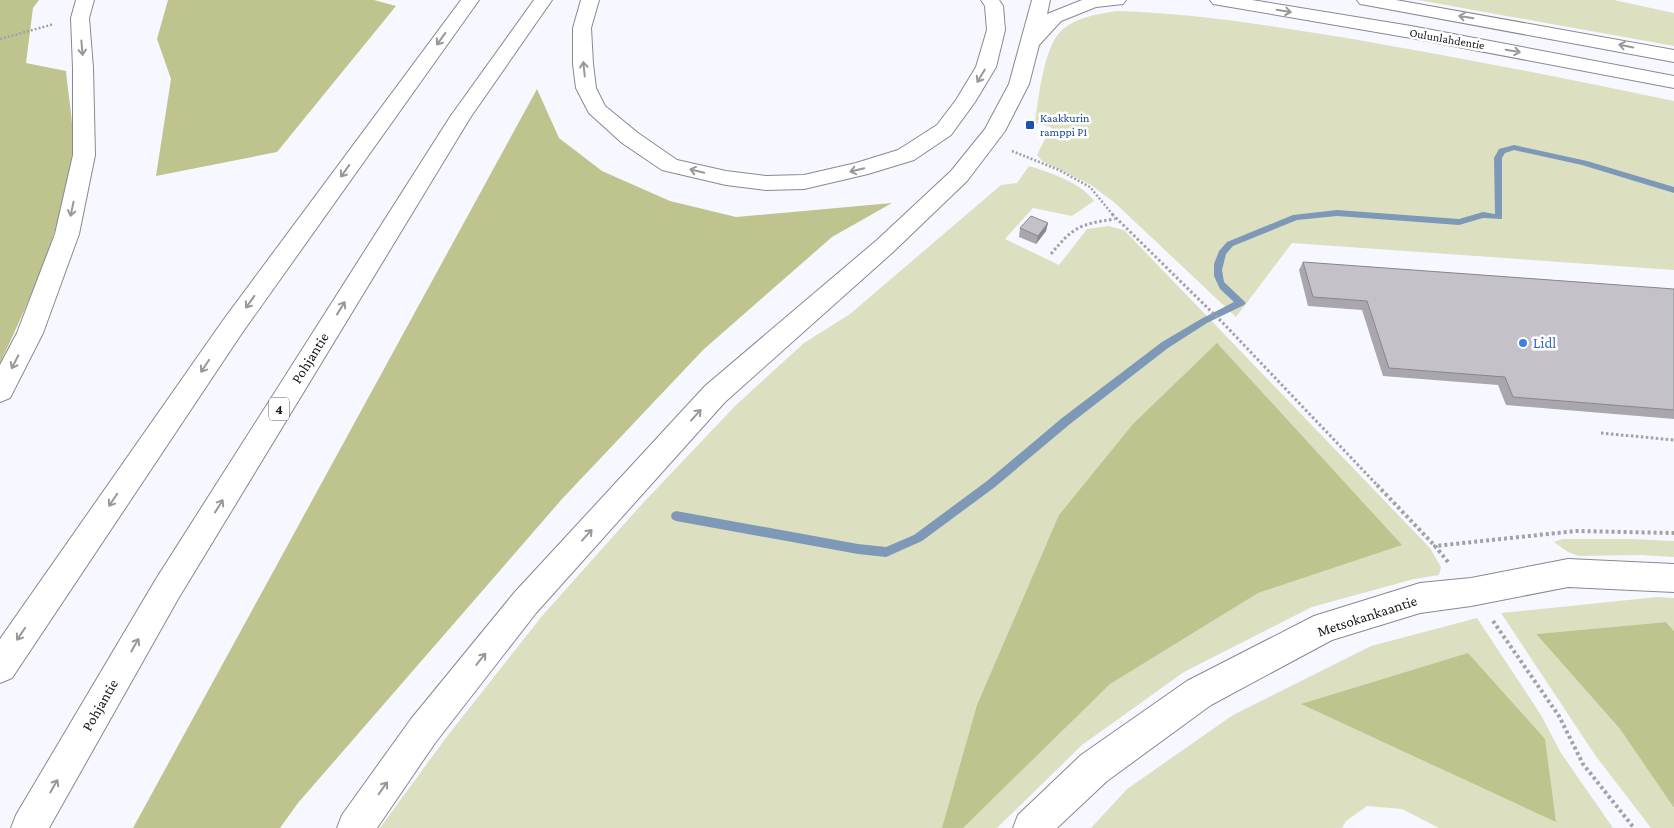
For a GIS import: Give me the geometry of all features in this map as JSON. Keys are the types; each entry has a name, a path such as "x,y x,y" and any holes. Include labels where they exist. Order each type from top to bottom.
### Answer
{"main road":[{"path":"0,392 30,333 67,234 84,154 84,68 80,18 84,0"},
{"path":"0,667 232,326 470,0"},
{"name":"Pohjantie","path":"29,828 167,589 460,117 542,0"},
{"path":"590,0 582,28 583,64 586,88 596,109 630,138 670,165 726,178 766,183 804,182 860,170 906,155 944,130 965,102 986,67 996,30 994,6 990,0"},
{"path":"355,828 423,731 525,603 715,394 885,246 959,176 994,131 1020,84 1041,0"},
{"path":"1032,41 1054,17 1093,2 1117,0"},
{"name":"Oulunlahdentie","path":"1219,0 1411,32 1674,82"},
{"name":"Oulunlahdentie","path":"1366,0 1674,56"},
{"name":"Metsokankaantie","path":"1031,828 1094,768 1199,693 1325,627 1420,598 1471,592 1568,573 1674,578"}],"path":[{"path":"0,39 62,22"},
{"path":"1012,150 1059,170 1090,187 1116,219 1224,324 1435,546 1471,592 1559,716 1583,764 1634,828"},
{"path":"1051,254 1069,231 1084,223 1116,219"},
{"path":"1600,434 1674,440"},
{"path":"1435,546 1576,531 1674,534"}],"green space":[{"path":"0,0 39,0 33,8 26,63 66,71 73,147 63,202 46,258 24,312 0,363"},
{"path":"168,0 374,0 396,6 277,152 156,176 171,79 157,39"},
{"path":"1418,0 1614,0 1674,13 1674,46"},
{"path":"1117,11 1204,17 1347,38 1674,101 1674,270 1292,243 1236,317 1115,203 1091,185 1042,161 1037,155 1051,127 1035,123 1043,75 1054,40 1060,32 1073,23 1095,15"},
{"path":"537,89 559,138 602,171 670,201 736,217 892,203 832,237 703,350 562,499 298,803 280,828 133,828"},
{"path":"1029,166 1073,183 1094,201 1072,216 1033,208 1005,239 1059,265 1087,229 1108,226 1124,230 1430,548 1441,567 1439,575 1414,579 1312,607 1184,672 1082,745 997,828 380,828 445,739 542,616 643,503 735,406 804,343 850,314 1001,185 1017,183"},
{"path":"1217,343 1402,545 1258,593 1110,684 963,828 942,828 977,705 1059,515 1133,424"},
{"path":"1562,539 1674,541 1674,557 1641,555 1579,556 1568,552 1554,542"},
{"path":"1657,597 1674,598 1674,631 1666,622 1536,634 1620,729 1674,808 1674,828 1651,828 1595,755 1501,613"},
{"path":"1477,618 1541,715 1561,753 1613,828 1439,828 1402,809 1367,806 1346,821 1342,828 1091,828 1127,789 1233,715 1371,646"},
{"path":"1666,622 1674,631 1674,808 1620,729 1536,634"},
{"path":"1468,653 1545,739 1556,822 1301,704"}],"building":[{"path":"1031,216 1048,223 1038,236 1020,228"},
{"name":"Lidl","path":"1303,262 1674,289 1674,410 1513,397 1505,377 1389,368 1367,301 1313,297"}],"waterway":[{"path":"676,516 858,549 886,552 918,538 991,484 1066,421 1165,345 1204,321 1241,303 1223,287 1218,276 1218,264 1222,253 1230,244 1296,217 1314,215 1337,213 1459,222 1483,215 1499,217 1498,158 1502,151 1514,147 1584,163 1674,190"}],"place":[{"name":"Kaakkurin ramppi P1","path":"1030,125"},
{"name":"Lidl","path":"1523,343"}]}
